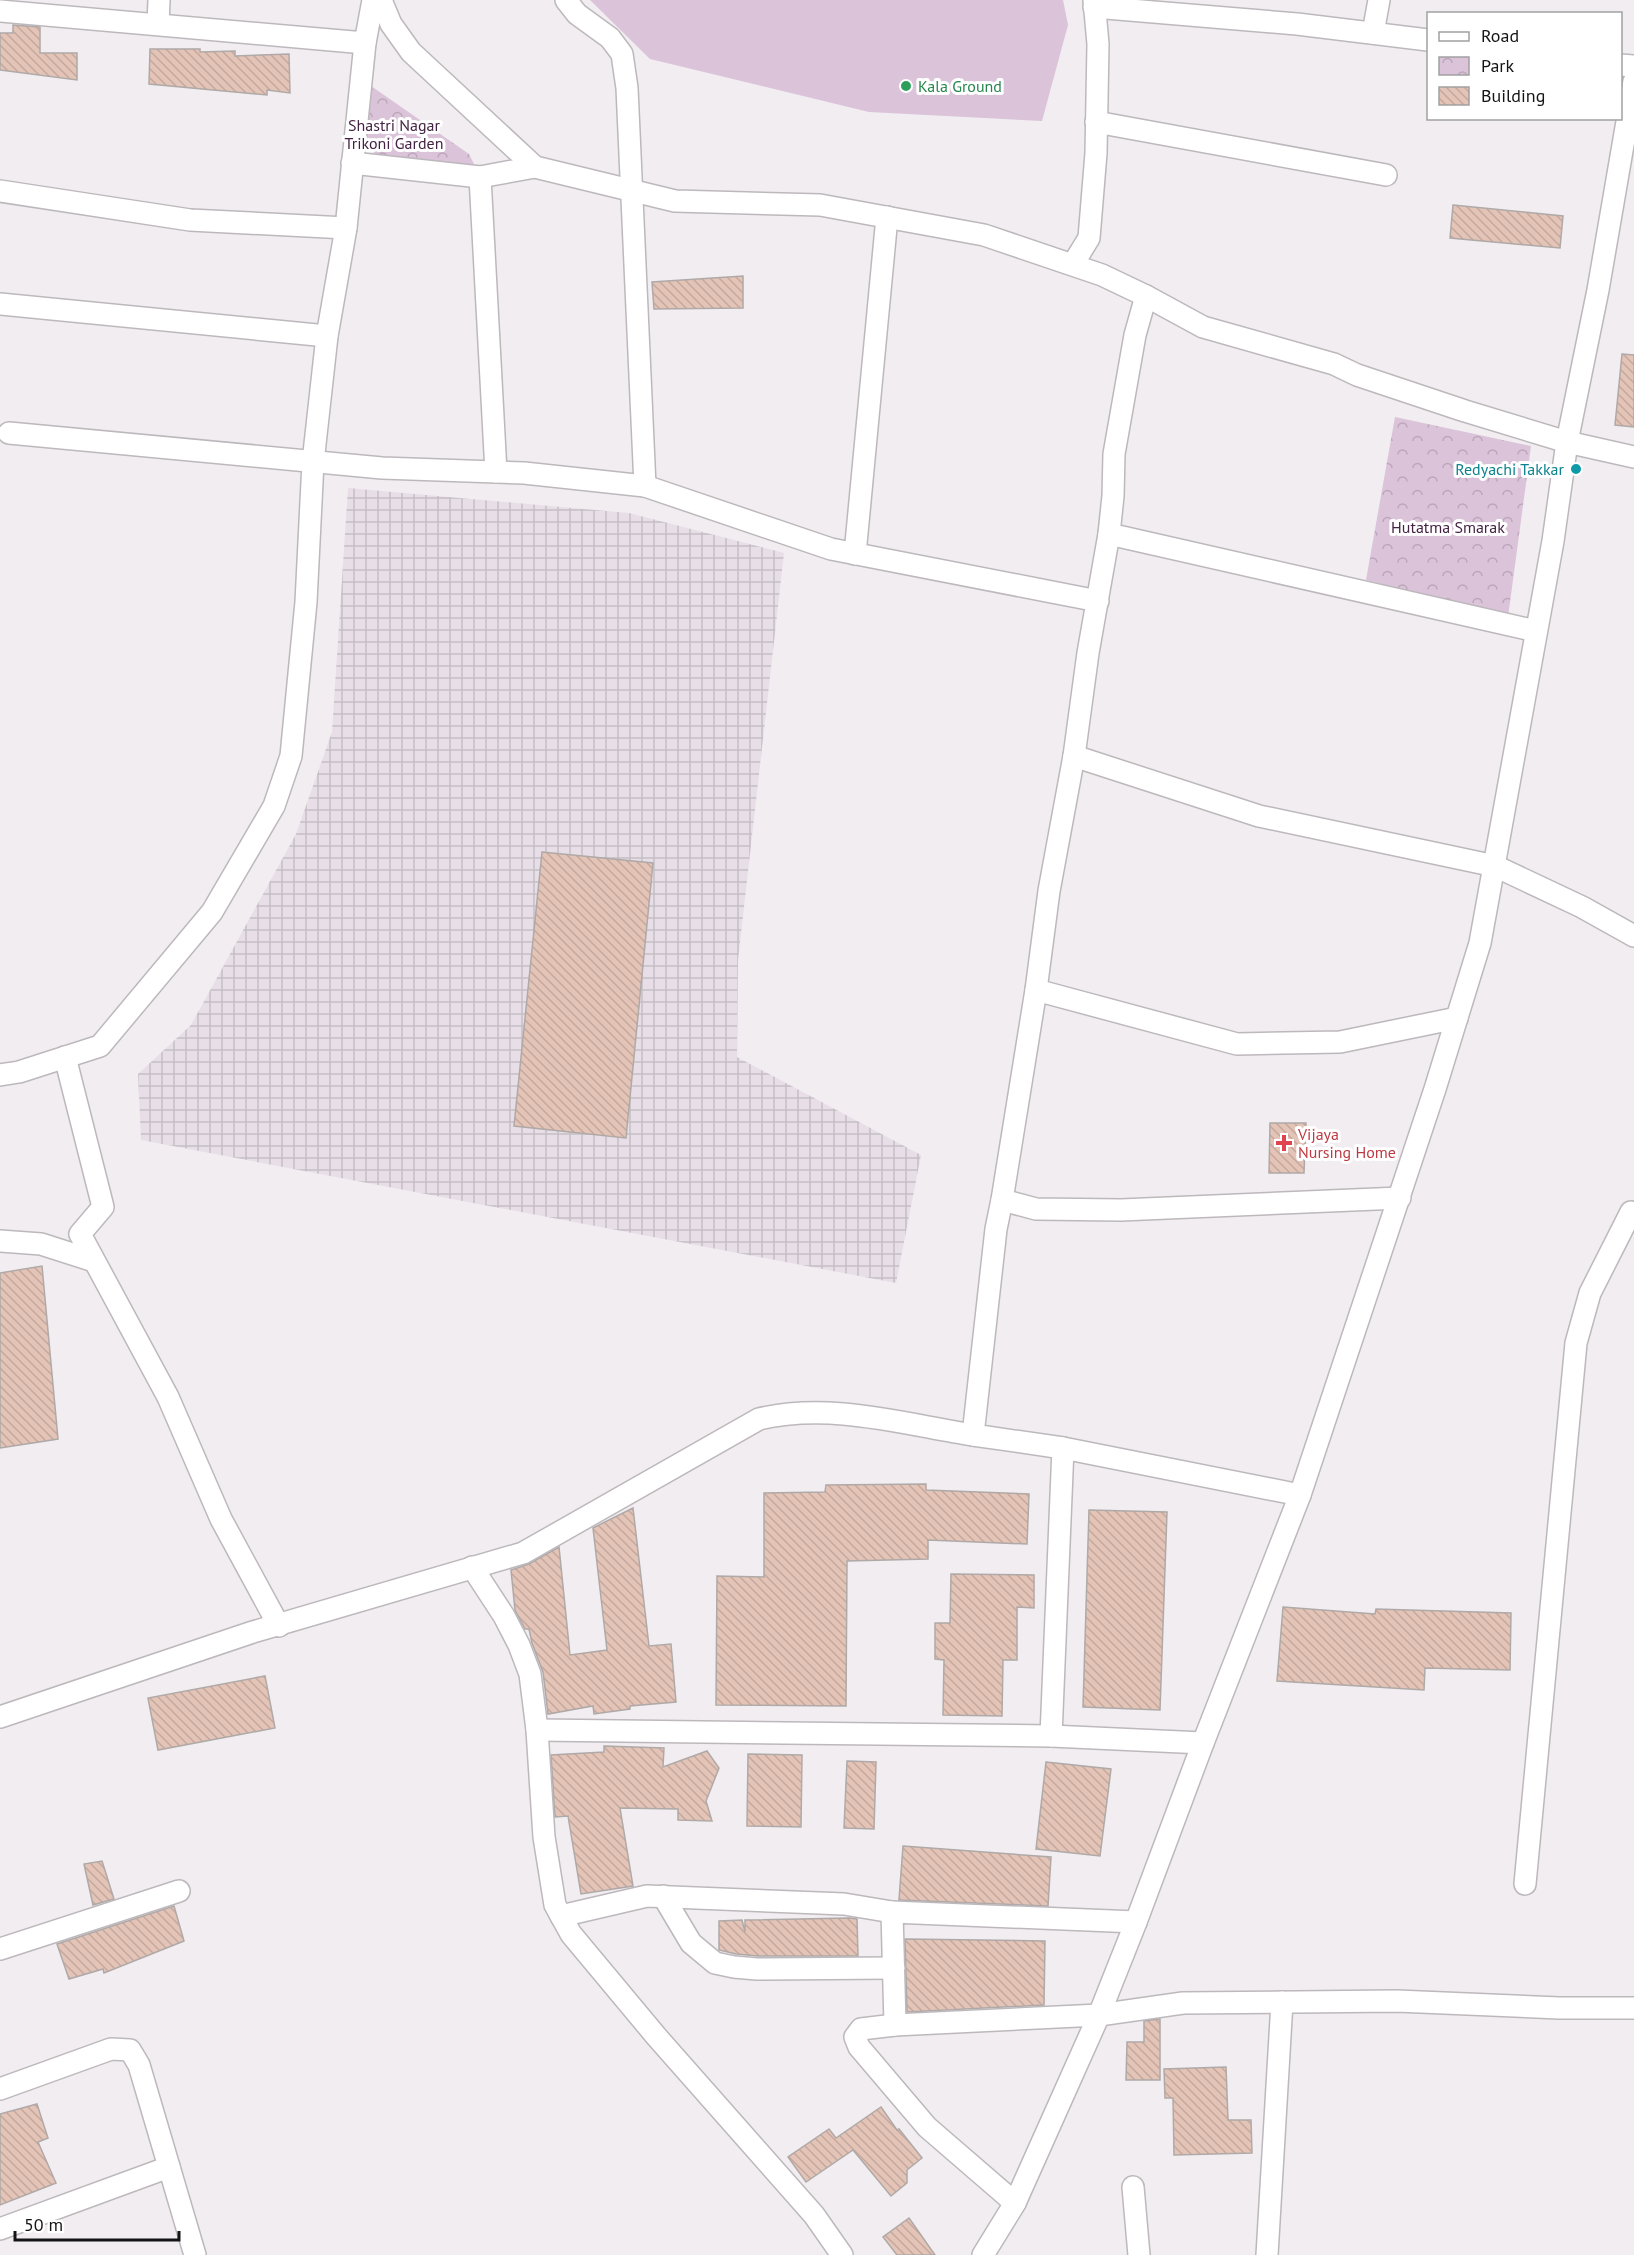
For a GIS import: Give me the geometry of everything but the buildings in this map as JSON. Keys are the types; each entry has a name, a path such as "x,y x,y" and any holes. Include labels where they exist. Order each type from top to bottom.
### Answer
{"street":[{"path":"158,24 159,0"},
{"path":"0,1075 18,1072 100,1046 212,912 274,806 291,756 306,602 313,462 327,336 346,228 365,43 373,0"},
{"path":"381,0 391,24 411,52 535,167"},
{"path":"566,0 577,14 610,38 622,54 627,88 645,486"},
{"path":"1373,33 1379,0"},
{"path":"1073,264 1089,238 1096,153 1098,44 1094,4 1219,9 1297,24 1427,40"},
{"path":"0,12 365,43"},
{"path":"983,2255 1014,2203 1099,2015 1300,1496 1400,1198 1480,944 1553,541 1567,442 1598,290 1634,81"},
{"path":"1096,122 1386,175"},
{"path":"352,163 480,177 535,167 675,201 820,205 984,235 1102,275 1203,327 1334,364 1357,375 1454,408 1567,442 1634,457"},
{"path":"480,177 496,472"},
{"path":"0,192 190,220 346,228"},
{"path":"855,554 887,217"},
{"path":"973,1435 996,1229 1036,990 1049,891 1074,756 1109,534 1116,442 1135,334 1146,296"},
{"path":"0,304 327,336"},
{"path":"3,432 382,468 524,472 645,486 831,549 1098,601"},
{"path":"1109,534 1536,631"},
{"path":"1074,756 1259,816 1495,866 1582,907 1634,936"},
{"path":"1036,990 1237,1044 1340,1042 1457,1018"},
{"path":"65,1057 103,1207 80,1234 168,1397 221,1519 279,1626"},
{"path":"1002,1200 1036,1209 1121,1210 1400,1198"},
{"path":"1525,1884 1576,1343 1590,1293 1633,1210"},
{"path":"0,1241 41,1244 94,1261"},
{"path":"0,1717 253,1632 523,1553 759,1419 784,1413 836,1412 1063,1448 1300,1496"},
{"path":"1051,1736 1063,1448"},
{"path":"472,1567 504,1616 519,1645 530,1674 549,1878 555,1905 571,1934 656,2036 814,2215 842,2255"},
{"path":"537,1730 1051,1736 1203,1743"},
{"path":"0,1949 179,1891"},
{"path":"561,1916 620,1901 647,1896 663,1896 844,1904 892,1912 1136,1922"},
{"path":"663,1896 691,1943 715,1963 757,1969 894,1968"},
{"path":"892,1912 895,2025"},
{"path":"1014,2203 927,2127 859,2047 855,2037 861,2029 895,2025 1099,2015 1183,2003 1397,2001 1559,2008 1634,2008"},
{"path":"1267,2255 1282,2002"},
{"path":"0,2089 111,2049 130,2050 139,2065 195,2255"},
{"path":"0,2229 169,2167"},
{"path":"1133,2187 1139,2255"}],"shaded area":[{"path":"348,488 629,513 784,553 738,960 737,1057 921,1155 896,1283 141,1140 138,1074 191,1025 296,834 332,732"}],"green space":[{"name":"Kala Ground","path":"590,0 1063,0 1068,25 1042,121 869,112 650,59"},
{"name":"Shastri Nagar Trikoni Garden","path":"371,86 469,154 474,164 463,168 376,155 367,145 366,102"},
{"name":"Hutatma Smarak","path":"1395,417 1531,446 1508,617 1366,580"}],"place":[{"name":"Kala Ground","path":"906,86"},
{"name":"Redyachi Takkar","path":"1576,469"},
{"name":"Vijaya Nursing Home","path":"1284,1143"}]}
